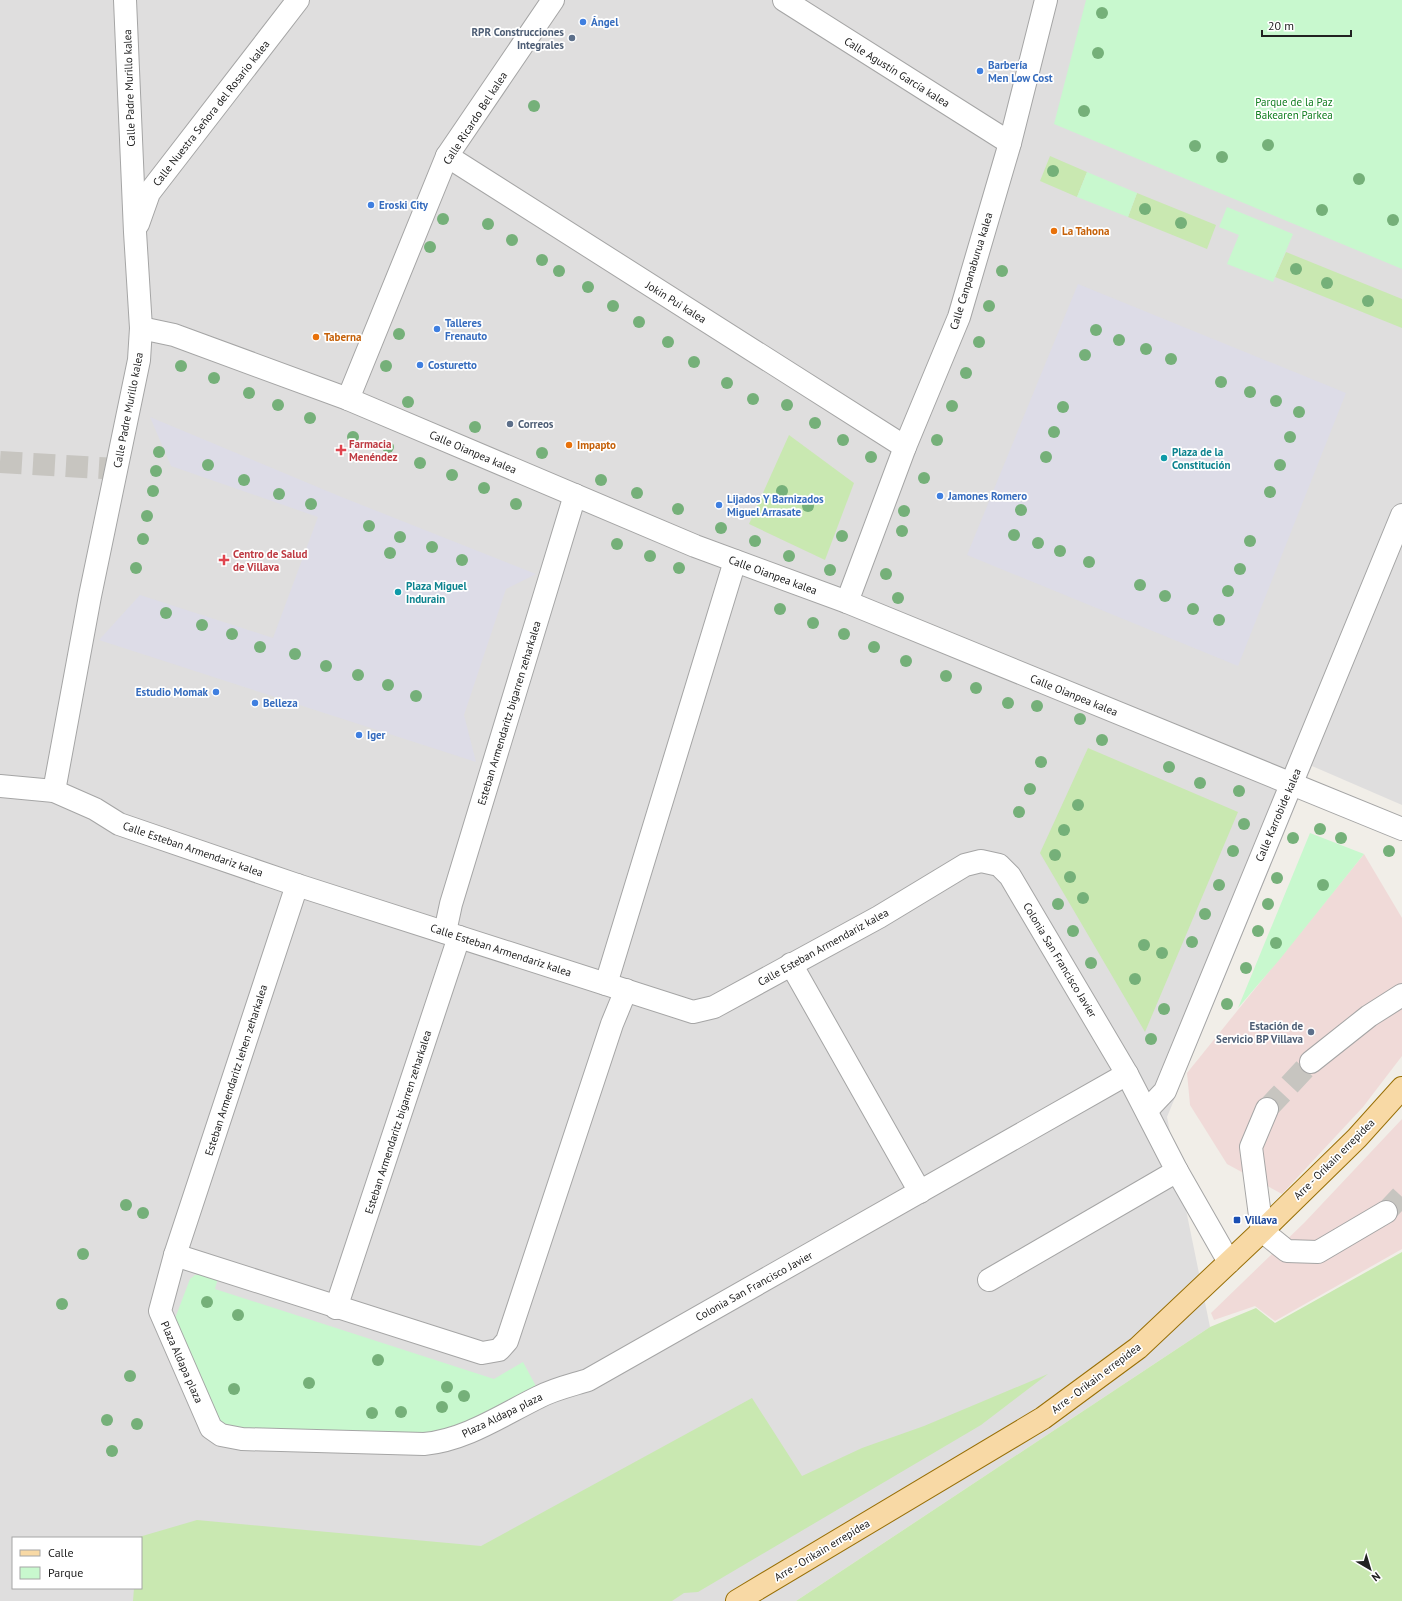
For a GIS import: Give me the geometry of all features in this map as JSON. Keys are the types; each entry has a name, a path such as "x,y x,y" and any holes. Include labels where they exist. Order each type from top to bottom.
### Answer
{"main road":[{"name":"Arre - Orikain errepidea","path":"737,1601 1043,1418 1138,1348 1262,1231 1357,1138 1402,1088"}],"street":[{"name":"Calle Padre Murillo kalea","path":"54,791 90,596 139,360 141,328 134,232 125,0"},
{"name":"Calle Nuestra Señora del Rosario kalea","path":"134,232 149,192 298,0"},
{"name":"Calle Ricardo Bel kalea","path":"348,399 447,156 553,0"},
{"name":"Calle Agustín García kalea","path":"784,0 1010,143"},
{"name":"Calle Canpanaburua kalea","path":"847,602 905,447 959,317 1010,143 1046,0"},
{"name":"Jokin Pui kalea","path":"447,156 905,447"},
{"name":"Calle Oianpea kalea","path":"141,328 174,335 348,399 695,546 847,602 1402,829"},
{"name":"Esteban Armendaritz bigarren zeharkalea","path":"336,1308 452,934 451,904 575,495"},
{"name":"Calle Karrobide kalea","path":"1146,1110 1165,1090 1402,515"},
{"path":"175,1256 482,1353 499,1350 508,1341 612,1024 616,987 735,561"},
{"name":"Calle Esteban Armendariz kalea","path":"0,786 54,791 95,808 119,824 296,884 693,1012 714,1007 879,917 965,865 981,861"},
{"name":"Colonia San Francisco Javier","path":"981,861 999,865 1010,876 1127,1074 1177,1171 1229,1262"},
{"name":"Esteban Armendaritz lehen zeharkalea","path":"175,1256 296,884"},
{"path":"791,964 920,1192"},
{"path":"1311,1062 1369,1016 1402,995"},
{"name":"Colonia San Francisco Javier","path":"588,1380 1127,1074"},
{"path":"1267,1109 1251,1147 1262,1231 1287,1251 1318,1252 1386,1212"},
{"path":"988,1280 1177,1171"},
{"name":"Plaza Aldapa plaza","path":"175,1256 160,1311 211,1428 221,1436 242,1439 424,1444 440,1442 469,1432 541,1396 588,1380"}],"shaded area":[{"path":"0,0 1402,0 1402,805 1312,766 1167,1117 1210,1327 796,1601 0,1601"},
{"name":"Plaza de la Constitución","path":"1078,284 1346,393 1238,666 967,555"},
{"name":"Plaza Miguel Indurain","path":"150,417 339,496 536,574 506,589 464,715 476,762 99,640 140,595 273,638 318,517 171,466"},
{"name":"Estación de Servicio BP Villava","path":"1364,854 1402,918 1402,1056 1363,1107 1282,1194 1227,1164 1190,1105 1187,1073"},
{"path":"1402,1119 1402,1249 1275,1321 1255,1306 1214,1320 1211,1313 1305,1222"}],"green space":[{"name":"Parque de la Paz Bakearen Parkea","path":"1086,0 1402,0 1402,269 1054,124"},
{"path":"1050,156 1087,172 1077,197 1040,181"},
{"path":"1087,172 1137,193 1128,217 1077,197"},
{"path":"1137,193 1216,225 1207,249 1128,217"},
{"path":"1227,207 1293,234 1273,282 1227,264 1239,235 1219,227"},
{"path":"1286,252 1402,299 1402,328 1275,277"},
{"path":"789,435 854,483 825,560 749,524"},
{"path":"1088,748 1238,812 1145,1032 1040,853"},
{"path":"1310,833 1364,854 1280,959 1238,1008"},
{"path":"1402,1252 1402,1601 796,1601 1210,1327 1256,1308 1275,1323"},
{"path":"202,1274 218,1278 215,1289 494,1379 523,1362 537,1388 475,1422 422,1435 239,1430 221,1426 174,1321 190,1279 195,1275"},
{"path":"1048,1374 981,1425 698,1592 684,1593 672,1601 133,1601 134,1589 142,1589 142,1537 139,1537 197,1520 481,1546 752,1398 802,1476 862,1448 924,1426"}],"tunnel":[{"path":"0,462 118,469"},
{"path":"1267,1109 1311,1062"},
{"path":"1386,1212 1402,1195"}],"place":[{"name":"Ángel","path":"583,22"},
{"name":"RPR Construcciones Integrales","path":"572,38"},
{"name":"Barbería Men Low Cost","path":"980,71"},
{"name":"Eroski City","path":"371,205"},
{"name":"La Tahona","path":"1054,231"},
{"name":"Talleres Frenauto","path":"437,329"},
{"name":"Taberna","path":"316,337"},
{"name":"Costuretto","path":"420,365"},
{"name":"Correos","path":"510,424"},
{"name":"Impapto","path":"569,445"},
{"name":"Farmacia Menéndez","path":"341,450"},
{"name":"Plaza de la Constitución","path":"1164,458"},
{"name":"Jamones Romero","path":"940,496"},
{"name":"Lijados Y Barnizados Miguel Arrasate","path":"719,505"},
{"name":"Centro de Salud de Villava","path":"224,560"},
{"name":"Plaza Miguel Indurain","path":"398,592"},
{"name":"Estudio Momak","path":"216,692"},
{"name":"Belleza","path":"255,703"},
{"name":"Iger","path":"359,735"},
{"name":"Estación de Servicio BP Villava","path":"1311,1032"},
{"name":"Villava","path":"1237,1220"}]}
